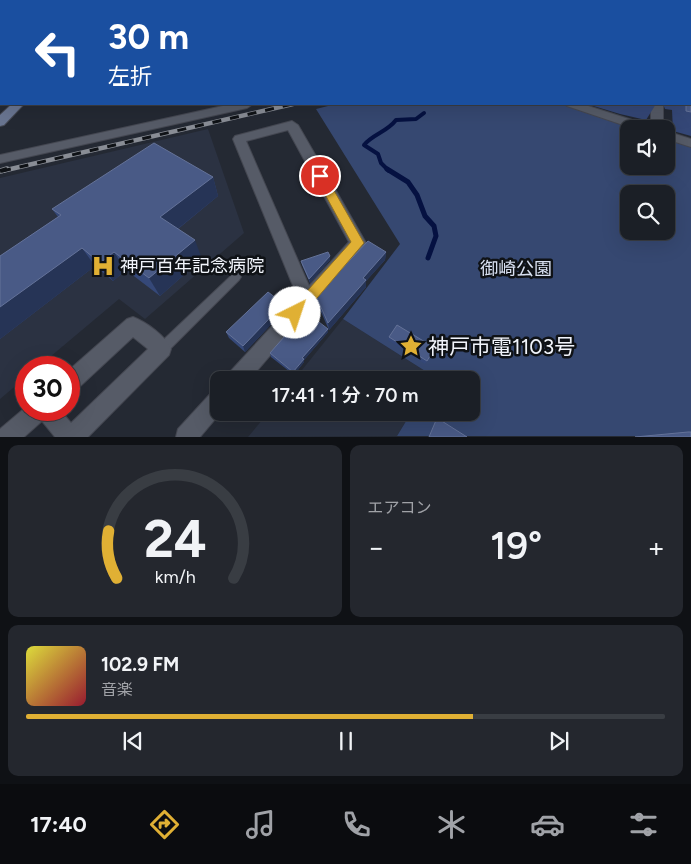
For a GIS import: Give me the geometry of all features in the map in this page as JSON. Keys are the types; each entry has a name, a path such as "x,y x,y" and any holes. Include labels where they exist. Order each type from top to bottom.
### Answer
{"street":[{"path":"0,122 17,105"},
{"path":"0,159 243,105"},
{"path":"574,105 620,120"},
{"path":"656,105 657,120"},
{"path":"244,371 358,243 292,125 240,139 307,300"},
{"path":"675,138 691,143"},
{"path":"56,421 70,436 162,349 133,325 80,372"},
{"path":"186,436 210,409"},
{"path":"8,436 25,421"}],"lane":[{"path":"162,349 236,277"}],"shaded area":[{"name":"神戸百年記念病院","path":"208,129 244,233 145,319 119,299 51,356 15,356 15,386 0,399 0,178"},
{"path":"343,319 425,371 301,371"},
{"path":"261,421 406,421 397,436 248,437"}],"green space":[{"name":"御崎公園","path":"332,105 563,105 620,124 620,175 675,175 675,142 691,147 691,436 397,436 406,421 480,421 480,371 425,371 343,319 400,244 316,109"}],"building":[{"path":"686,105 691,105 691,112 686,111"},
{"name":"神戸百年記念病院","path":"154,143 213,177 160,217 195,240 149,278 114,252 100,263 82,248 0,307 0,256 61,215 52,209"},
{"path":"368,241 386,252 363,278 366,280 328,323 316,296"},
{"path":"328,252 330,256 309,279 301,261"},
{"path":"268,292 280,301 286,295 289,298 243,346 226,332"},
{"path":"306,312 328,329 302,358 304,359 294,371 270,353"},
{"path":"397,325 435,348 427,361 389,337"},
{"path":"436,421 442,421 467,437 429,437"},
{"path":"691,432 691,437 635,437"}],"waterway":[{"path":"387,169 381,163 378,154 364,145 396,120 416,119 424,113"},
{"path":"387,169 408,182 417,195 425,216 434,226 436,236 428,258"}],"railway":[{"path":"2,171 289,105"},
{"path":"0,171 7,169"}],"place":[{"name":"神戸百年記念病院","path":"103,266"},
{"name":"神戸市電1103号","path":"411,346"}],"route":[{"path":"295,313 358,243 320,176"}]}
